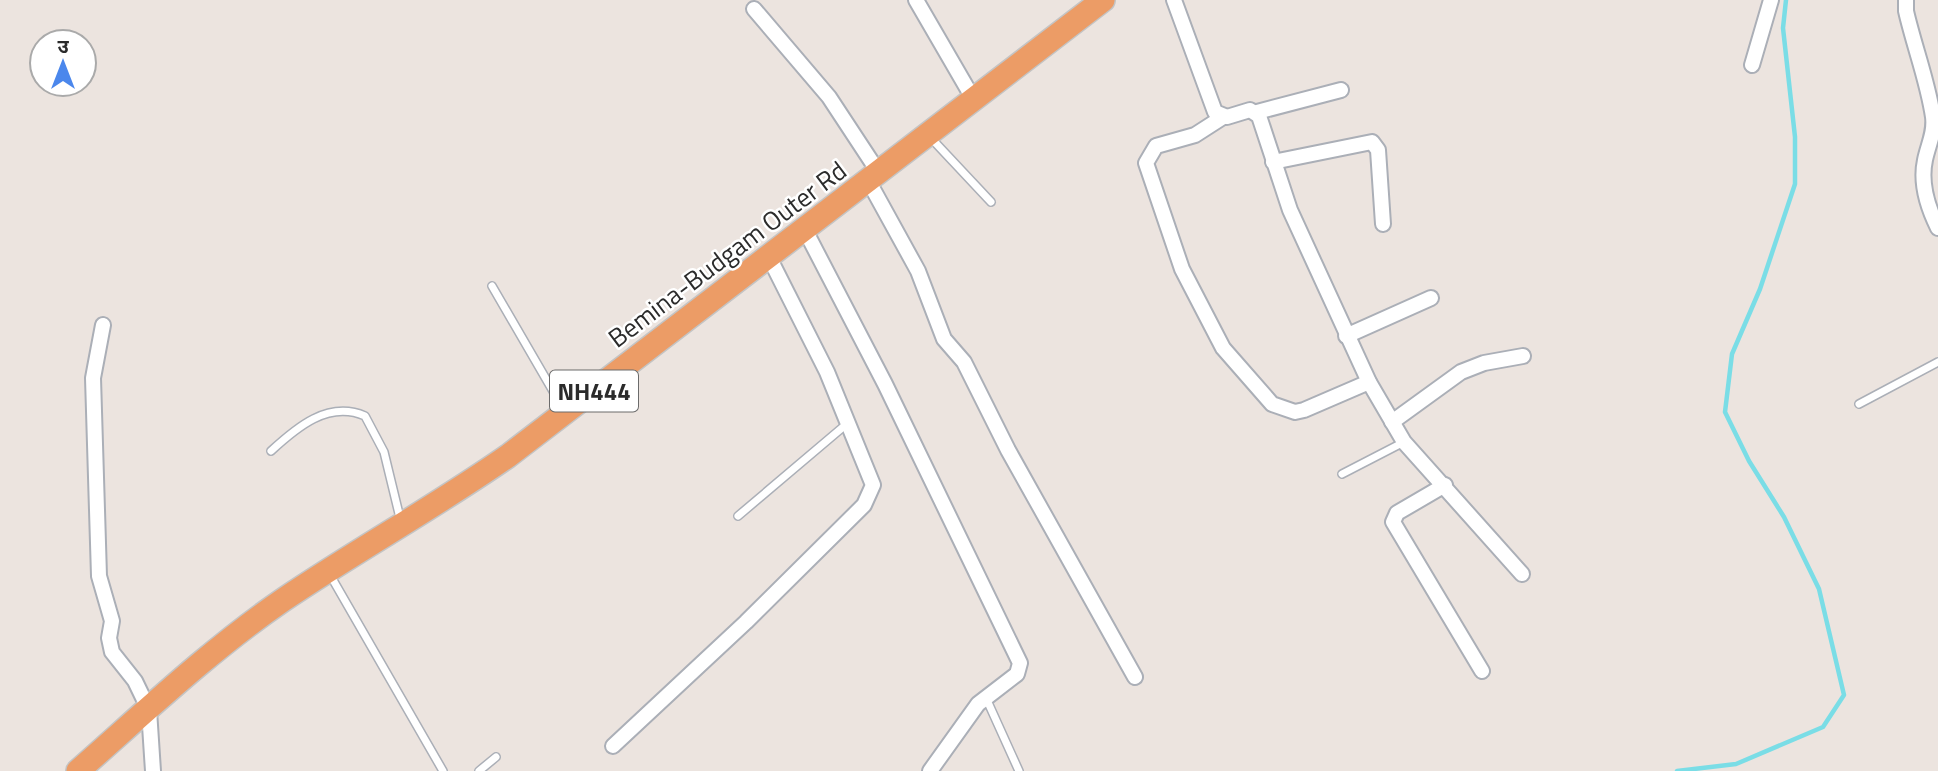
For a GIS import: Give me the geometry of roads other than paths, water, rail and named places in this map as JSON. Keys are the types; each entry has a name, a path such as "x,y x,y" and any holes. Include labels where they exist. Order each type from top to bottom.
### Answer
{"highway":[{"name":"Bemina-Budgam Outer Rd","path":"78,771 229,640 284,600 508,456 1103,0"}],"street":[{"path":"916,0 974,100"},
{"path":"1174,0 1214,112 1223,117"},
{"path":"1752,65 1771,0"},
{"path":"1906,0 1906,11 1932,88 1934,127 1923,180 1928,206 1938,228"},
{"path":"754,9 829,97 874,177 918,271 944,339 964,362 1008,450 1135,677"},
{"path":"1341,90 1256,112 1250,110 1223,117 1195,135 1156,146 1146,163 1168,235 1198,305 1223,348 1279,408 1295,412 1304,410 1369,382"},
{"path":"1256,112 1273,162 1346,336 1392,422 1404,442 1522,574"},
{"path":"1273,162 1372,142 1378,150 1383,224"},
{"path":"805,230 885,384 961,546 1019,657 1020,669 1017,674 986,697 968,716 930,771"},
{"path":"613,746 746,622 870,496 873,485 849,422 769,257"},
{"path":"1346,336 1431,298"},
{"path":"103,325 93,378 99,576 112,621 109,638 112,652 135,681 149,710 153,771"},
{"path":"1392,422 1461,372 1485,363 1522,356"},
{"path":"1445,485 1397,513 1394,522 1482,671"}],"lane":[{"path":"927,134 991,202"},
{"path":"492,286 566,412"},
{"path":"1859,404 1938,362"},
{"path":"271,451 301,423 311,419 344,411 365,416 384,452 402,526"},
{"path":"738,516 849,422"},
{"path":"1342,474 1404,442"},
{"path":"328,573 443,771"},
{"path":"986,697 1019,771"},
{"path":"479,771 496,757"}],"waterway":[{"path":"1677,771 1736,764 1823,727 1844,695 1819,589 1784,517 1749,461 1725,412 1732,354 1760,289 1795,184 1795,137 1783,28 1786,0"}]}
